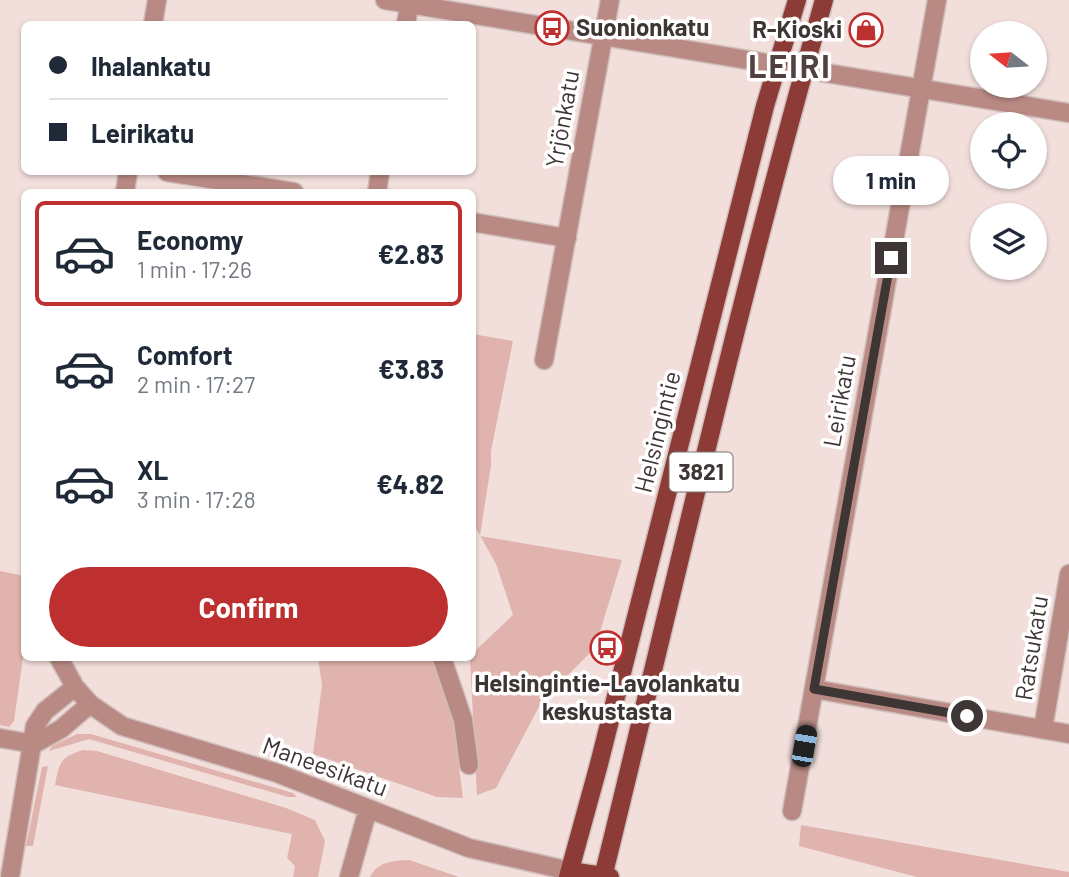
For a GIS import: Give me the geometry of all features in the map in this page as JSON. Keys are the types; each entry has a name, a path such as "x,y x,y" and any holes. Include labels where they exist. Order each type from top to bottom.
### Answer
{"main road":[{"name":"Helsingintie","path":"569,874 765,106 797,0"},
{"name":"Helsingintie","path":"606,877 696,488 824,0"},
{"path":"569,874 606,877"}],"street":[{"path":"154,21 157,0"},
{"path":"386,0 1069,113"},
{"name":"Yrjönkatu","path":"544,360 610,0"},
{"name":"Leirikatu","path":"792,811 937,0"},
{"path":"407,21 410,2"},
{"path":"186,175 275,189"},
{"path":"476,223 566,242"},
{"name":"Ratsukatu","path":"1044,729 1069,574"},
{"name":"Maneesikatu","path":"61,661 75,687 90,704 122,726 277,773 469,848 569,874"},
{"path":"443,661 463,720 469,765"},
{"path":"10,877 36,726 45,711 75,687"},
{"path":"814,689 1069,734"},
{"path":"0,738 34,744 61,729 90,704"},
{"path":"349,877 368,808"}],"shaded area":[{"path":"476,335 513,341 491,451 480,536 476,529"},
{"path":"480,536 622,560 595,648 542,701 496,788 477,795 470,661 476,661 476,650 513,615 496,564"},
{"path":"0,571 21,575 23,661 14,721 9,727 0,725"},
{"path":"318,661 436,661 452,712 463,798 437,797 313,754 322,685"},
{"path":"77,734 91,734 293,793 297,797 288,797 89,739 49,751 52,746"},
{"path":"83,750 97,751 286,808 315,820 325,841 318,877 293,877 295,866 287,858 292,834 55,785 65,758"},
{"path":"48,766 33,846 26,846 42,767"},
{"path":"801,825 1069,872 1069,877 917,877 799,846"},
{"path":"409,860 459,877 370,877 382,865"}],"place":[{"name":"Suonionkatu","path":"552,28"},
{"name":"R-Kioski","path":"866,30"},
{"name":"Helsingintie-Lavolankatu keskustasta","path":"607,648"}],"district":[{"name":"LEIRI","path":"790,67"}],"route":[{"path":"891,258 814,689 967,716"}]}
